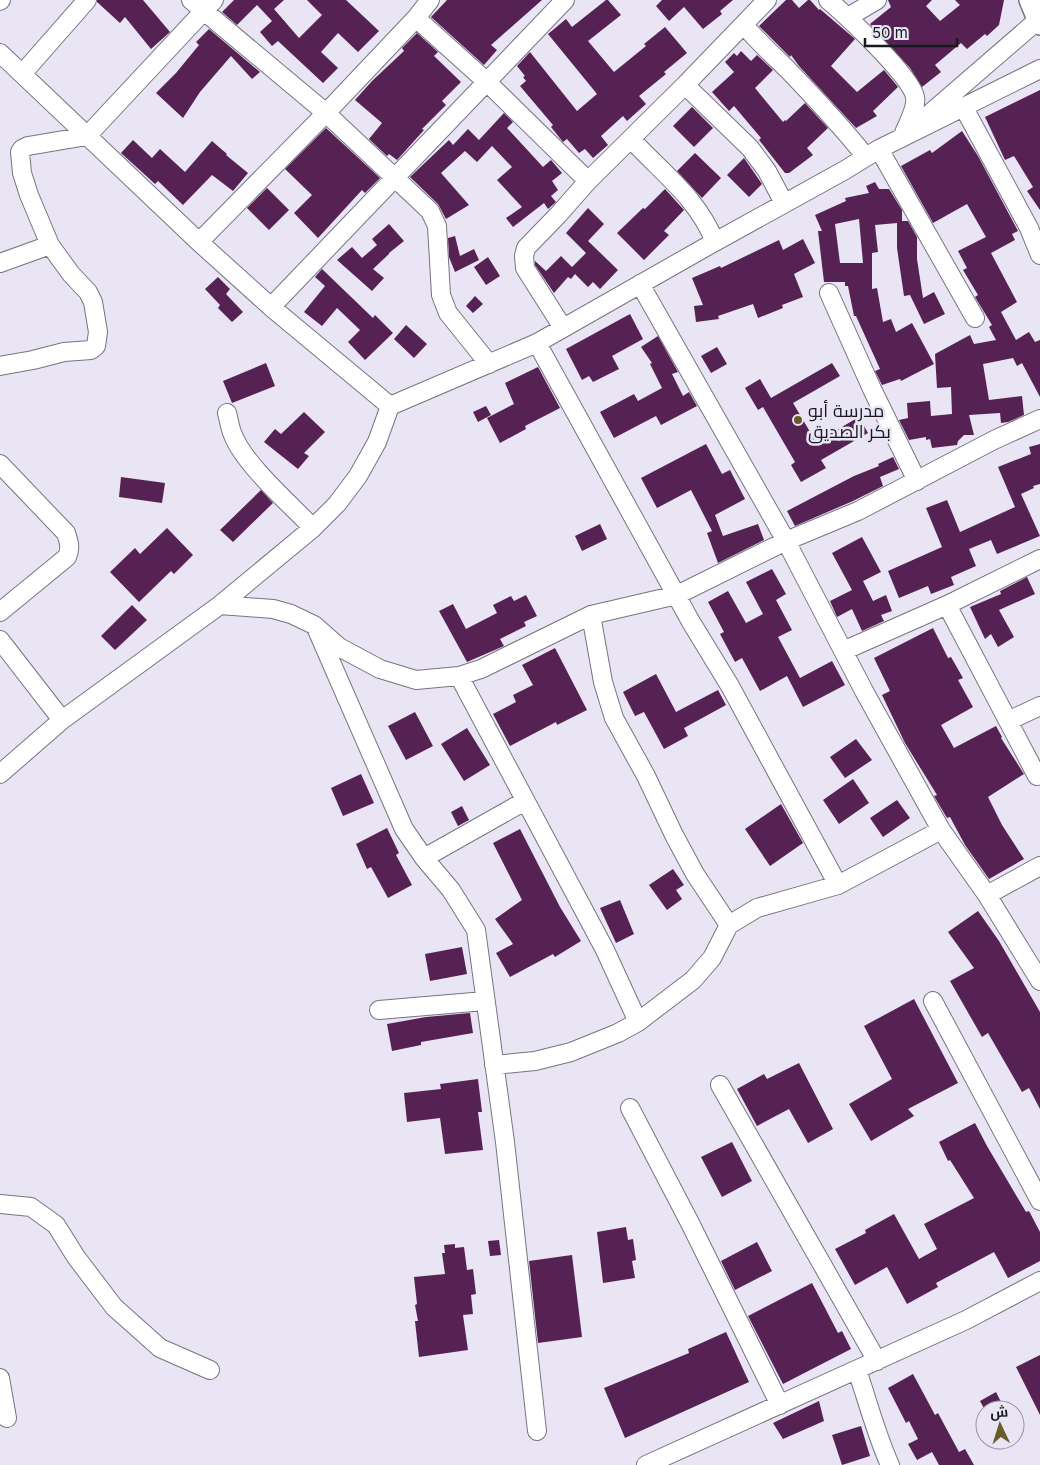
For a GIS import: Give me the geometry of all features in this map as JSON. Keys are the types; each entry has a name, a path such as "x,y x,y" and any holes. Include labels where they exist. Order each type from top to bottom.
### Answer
{"main road":[{"path":"1030,0 1039,21"}],"street":[{"path":"22,74 87,0"},
{"path":"271,307 565,0"},
{"path":"563,328 530,277 524,256 526,248 558,216 588,181 767,0"},
{"path":"828,0 848,17 899,73 915,96 914,106 902,137"},
{"path":"848,17 877,0"},
{"path":"0,366 64,352 91,350 96,346 98,332 93,302 88,292 71,274 50,245 29,195 22,173 20,152 28,146 88,136 203,4 326,113 430,211 438,226 441,295 448,313 489,364"},
{"path":"199,242 326,113 423,6 487,82 588,181"},
{"path":"902,137 1039,21"},
{"path":"744,25 761,45 789,71 848,134 873,153 975,318"},
{"path":"0,52 199,242 271,307 390,406"},
{"path":"0,774 62,720 220,605 313,528 338,504 358,476 377,442 390,406 537,343 902,137 1040,69"},
{"path":"685,85 750,148 767,171 784,203"},
{"path":"964,108 1029,228 1040,255"},
{"path":"631,139 691,199 715,242"},
{"path":"0,263 50,245"},
{"path":"640,284 786,541 843,651 941,830 987,895 1040,981"},
{"path":"829,293 872,389 917,481"},
{"path":"537,343 677,595 730,686 838,885"},
{"path":"227,413 233,436 243,452 259,473 313,528"},
{"path":"220,605 273,608 291,614 314,625 339,647 380,669 416,680 459,676 481,670 591,615 677,595 786,541 858,511 994,440 1040,419"},
{"path":"0,464 66,534 70,544 66,557 0,612"},
{"path":"843,651 947,605 1040,560"},
{"path":"947,605 1037,776"},
{"path":"591,615 602,682 614,718 646,776 695,874 729,925"},
{"path":"314,625 404,828 424,858 451,890 476,930 504,1142 537,1431"},
{"path":"0,640 62,720"},
{"path":"459,676 605,950 638,1022"},
{"path":"1008,721 1040,706"},
{"path":"424,858 525,801"},
{"path":"494,1065 535,1060 571,1052 618,1033 638,1022 693,980 712,958 729,925 757,908 838,885 941,830"},
{"path":"987,895 1040,866"},
{"path":"379,1010 485,1001"},
{"path":"933,1001 1040,1201"},
{"path":"720,1085 877,1361"},
{"path":"630,1108 690,1223 780,1405"},
{"path":"0,1204 31,1207 56,1225 76,1257 114,1307 160,1348 210,1370"},
{"path":"646,1465 966,1320 1040,1282"},
{"path":"857,1370 874,1424 890,1465"},
{"path":"0,1378 7,1418"}],"building":[{"path":"97,0 143,0 170,32 151,49 125,17 120,23"},
{"path":"234,0 284,0 274,9 299,38 322,15 307,0 346,0 379,31 358,52 338,33 321,52 338,68 323,83 278,41 272,46 260,32 272,21 257,5 237,25 222,12"},
{"path":"447,0 542,0 491,45 497,50 484,65 431,17"},
{"path":"606,0 621,15 588,41 614,72 646,46 644,44 665,27 687,53 664,72 666,74 639,96 646,104 627,121 623,116 601,136 608,145 593,158 585,149 579,153 567,139 563,142 551,127 553,125 520,86 526,81 523,77 525,76 517,66 530,52 577,111 597,94 548,34 566,19 572,27"},
{"path":"662,0 733,0 720,11 722,14 703,29 684,7 669,21 656,6"},
{"path":"786,0 792,0 799,8 810,0 819,10 855,39 831,66 857,92 884,70 898,87 873,111 877,116 856,128 791,55 790,57 759,26"},
{"path":"888,0 932,0 926,6 940,21 960,5 955,0 1004,0 999,25 987,36 985,34 967,49 961,43 935,65 941,72 922,87 910,68 870,24 891,7"},
{"path":"209,29 260,72 252,79 231,56 200,92 183,118 156,93 176,73 199,45 196,42"},
{"path":"417,33 438,52 434,56 461,82 442,101 446,105 422,129 424,130 397,160 389,154 387,156 369,139 382,123 355,100 404,51 402,48"},
{"path":"741,51 751,61 757,55 773,70 755,88 783,122 805,103 828,128 807,148 813,155 789,173 785,173 759,140 761,138 734,106 729,111 712,92 734,72 725,62 734,53 737,56"},
{"path":"1040,90 1040,210 1027,191 1033,187 1014,156 1005,160 985,117"},
{"path":"692,107 713,128 694,147 673,126"},
{"path":"504,113 513,122 507,128 543,167 551,160 562,173 552,181 558,190 551,196 556,202 548,209 544,203 513,227 506,218 522,207 497,180 512,167 492,146 477,162 465,151 441,173 469,205 446,219 438,204 410,177 449,140 453,145 468,129 479,140"},
{"path":"326,128 380,178 365,193 362,190 318,238 294,213 312,195 285,169"},
{"path":"962,131 978,156 1018,231 1012,234 1015,240 991,253 1017,302 1001,312 1016,340 1029,332 1035,342 1040,340 1040,397 1022,363 1017,366 1013,358 983,364 989,400 1022,396 1024,415 1001,423 1000,413 969,415 974,435 964,435 957,445 932,448 930,439 926,440 926,437 909,440 899,420 908,418 907,403 930,401 931,416 952,414 951,387 937,388 935,354 970,335 974,344 996,340 989,327 992,325 975,297 978,295 963,270 967,268 958,251 986,237 967,204 933,223 901,166 930,150 932,153"},
{"path":"133,140 152,158 160,149 185,172 212,141 248,173 233,191 212,175 183,205 158,181 155,184 121,153"},
{"path":"695,153 721,178 702,198 677,171"},
{"path":"744,158 762,184 749,197 727,175"},
{"path":"875,182 879,189 889,189 902,210 902,221 908,221 917,237 917,259 923,298 934,292 945,314 924,324 910,295 904,296 897,248 897,223 875,225 878,252 872,253 872,289 877,288 883,322 891,319 896,332 912,323 934,364 901,381 900,379 882,385 875,371 880,369 856,316 854,316 848,286 845,286 845,282 824,282 818,231 822,231 815,215 846,201 845,198 869,193 866,186","holes":["859,219 863,263 840,263 835,224"]},
{"path":"267,188 289,210 269,230 247,208"},
{"path":"665,189 684,210 664,231 669,235 644,260 617,233"},
{"path":"588,208 604,224 588,241 618,270 600,289 593,282 588,287 575,274 571,279 568,277 554,293 535,265 535,261 546,271 561,256 572,267 586,253 566,233"},
{"path":"389,224 404,241 373,269 384,278 372,291 337,260 352,247 362,258 377,245 372,239"},
{"path":"455,236 460,256 474,249 479,260 455,272 449,257 448,238"},
{"path":"803,239 815,263 794,274 803,297 782,305 783,308 758,318 753,304 718,316 719,319 696,322 694,306 703,305 692,278 720,266 721,268 779,240 783,250"},
{"path":"488,257 500,276 486,285 474,267"},
{"path":"322,269 373,318 375,315 393,333 365,360 348,342 360,330 337,308 322,326 304,312 325,286 315,277"},
{"path":"218,277 230,289 226,294 243,312 232,322 218,308 220,305 205,289"},
{"path":"475,296 483,304 473,313 466,306"},
{"path":"630,314 643,339 612,356 619,369 593,382 589,376 582,380 566,349"},
{"path":"406,325 427,344 414,358 394,339"},
{"path":"658,336 678,372 672,374 683,396 689,392 697,406 661,425 656,416 614,438 600,412 634,394 638,401 662,388 650,364 652,363 641,347"},
{"path":"717,347 727,364 711,373 701,356"},
{"path":"266,363 275,386 232,403 223,381"},
{"path":"832,363 840,376 793,403 816,442 859,417 868,433 821,460 826,468 801,482 791,465 795,462 763,407 758,410 745,388 760,379 771,398"},
{"path":"538,367 560,408 525,426 526,429 500,443 487,418 514,404 505,383"},
{"path":"486,406 491,415 478,422 473,412"},
{"path":"304,412 325,432 304,453 309,456 298,469 264,442 275,429 281,434"},
{"path":"706,444 722,474 730,470 745,499 715,515 723,536 758,524 764,540 718,563 707,533 712,531 691,490 657,508 641,478"},
{"path":"1040,444 1040,484 1021,494 1040,536 997,554 991,540 969,549 976,566 951,577 954,585 931,594 928,586 899,598 888,571 942,547 926,508 947,500 960,532 1015,507 998,467 1031,454 1029,447"},
{"path":"893,457 899,469 880,477 883,486 795,526 787,511 854,476 879,466 878,464"},
{"path":"121,477 165,483 162,503 119,497"},
{"path":"261,490 273,503 233,542 220,530"},
{"path":"600,524 607,539 582,551 575,536"},
{"path":"167,528 193,555 174,574 171,571 139,602 110,572 135,548 140,554"},
{"path":"862,537 881,572 863,581 873,601 886,595 892,611 881,615 884,621 862,631 852,609 837,617 830,601 852,590 832,553"},
{"path":"772,569 786,594 776,600 792,630 778,637 800,678 832,661 845,685 803,707 787,676 760,691 742,658 735,662 720,634 724,632 708,602 728,591 746,623 763,614 746,582"},
{"path":"1027,577 1035,594 999,610 1014,637 998,647 991,634 985,639 970,607 1001,594 1000,591"},
{"path":"526,595 537,616 524,622 526,626 500,639 504,646 467,662 439,611 453,604 466,629 497,613 493,605 511,596 514,601"},
{"path":"132,605 147,620 115,650 101,636"},
{"path":"933,628 948,658 951,657 963,678 958,680 973,707 941,725 954,748 996,726 1001,738 1024,774 988,797 1002,825 1024,859 989,879 965,845 950,817 947,818 934,796 937,795 905,743 882,695 890,691 874,658"},
{"path":"555,648 587,710 557,725 556,722 510,746 493,714 516,702 513,695 533,685 522,665"},
{"path":"656,674 676,712 718,690 726,705 684,728 688,736 664,749 644,712 635,716 623,692"},
{"path":"415,712 433,746 406,760 388,726"},
{"path":"467,728 490,765 464,781 441,744"},
{"path":"856,739 872,760 845,778 830,757"},
{"path":"361,774 374,803 343,816 331,788"},
{"path":"853,779 869,803 839,824 823,800"},
{"path":"897,800 910,818 883,837 870,818"},
{"path":"781,804 803,843 770,866 745,829"},
{"path":"462,806 469,820 458,826 451,812"},
{"path":"387,828 399,853 396,855 412,885 388,898 371,867 367,869 356,844"},
{"path":"520,829 560,907 581,941 555,957 553,954 510,977 496,953 513,944 495,919 522,900 493,843"},
{"path":"673,869 684,885 676,890 682,899 667,910 649,885"},
{"path":"620,900 634,934 616,943 600,908"},
{"path":"978,911 999,941 1040,1012 1040,1109 1029,1088 1022,1092 988,1033 982,1037 950,981 974,968 948,932"},
{"path":"462,947 467,974 430,981 425,954"},
{"path":"914,999 958,1083 908,1109 914,1116 871,1141 849,1104 892,1079 864,1026"},
{"path":"470,1013 473,1033 421,1042 421,1045 392,1051 387,1024 426,1017"},
{"path":"799,1063 833,1129 808,1143 789,1109 757,1126 737,1089 764,1074 767,1079"},
{"path":"478,1079 482,1112 478,1112 483,1150 445,1154 440,1118 407,1122 404,1093 441,1089 440,1084"},
{"path":"975,1123 1026,1212 1029,1211 1040,1232 1040,1261 1008,1278 994,1252 936,1283 938,1287 907,1304 887,1267 855,1285 835,1249 866,1233 865,1230 894,1214 919,1259 937,1249 924,1224 974,1198 950,1160 948,1161 939,1142"},
{"path":"732,1142 752,1181 722,1197 701,1157"},
{"path":"626,1227 628,1240 633,1239 636,1260 632,1261 635,1278 603,1283 597,1232"},
{"path":"499,1240 501,1255 490,1256 488,1241"},
{"path":"757,1242 772,1271 735,1290 721,1261"},
{"path":"455,1244 455,1248 464,1247 467,1270 473,1269 476,1294 471,1295 473,1314 463,1315 468,1350 419,1357 415,1321 418,1321 415,1305 417,1304 414,1277 445,1274 442,1253 445,1253 444,1245"},
{"path":"572,1255 582,1337 538,1343 529,1261"},
{"path":"812,1283 838,1333 842,1331 851,1349 783,1384 748,1316"},
{"path":"726,1332 749,1382 625,1438 604,1388 689,1353 688,1349"},
{"path":"1040,1355 1040,1415 1016,1367"},
{"path":"913,1374 935,1415 938,1413 959,1452 965,1449 974,1465 939,1465 932,1452 917,1460 908,1444 918,1439 909,1421 906,1423 888,1388"},
{"path":"996,1392 1000,1400 982,1400"},
{"path":"819,1401 824,1421 783,1439 773,1423"},
{"path":"861,1426 870,1456 842,1465 832,1435"}],"place":[{"name":"مدرسة أبو بكر الصديق","path":"798,420"}]}
